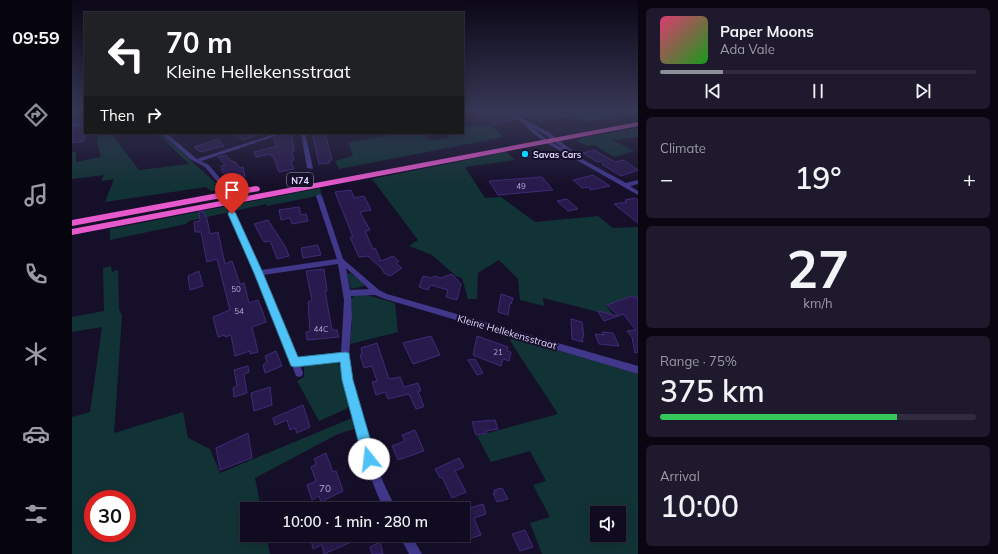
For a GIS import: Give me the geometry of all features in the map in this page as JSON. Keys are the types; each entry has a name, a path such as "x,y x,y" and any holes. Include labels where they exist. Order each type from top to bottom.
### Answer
{"highway":[{"name":"N74","path":"72,232 555,135"},
{"name":"N74","path":"72,223 544,137 555,139 578,135"}],"street":[{"path":"165,135 192,158 198,160 206,166 221,183"},
{"path":"198,160 277,135"},
{"path":"303,135 310,168"},
{"path":"541,135 560,150 626,185 638,193"},
{"path":"555,139 584,162"},
{"path":"626,185 638,182"},
{"name":"Kleine Hellekensstraat","path":"320,196 342,261 347,293 348,330 345,356 347,380 369,459 381,493 386,502"},
{"path":"232,214 259,273 299,373"},
{"path":"259,273 342,261"},
{"name":"Kleine Hellekensstraat","path":"342,261 376,292 385,296 638,370"},
{"name":"Kleine Hellekensstraat","path":"347,293 376,292"},
{"path":"295,362 345,356"},
{"path":"409,542 416,554"}],"green space":[{"path":"98,135 112,135 139,170 189,164 159,135 162,135 217,184 226,183 230,188 211,191 206,187 105,202 114,179 101,181 104,175 72,179 72,152 76,151 76,162 101,157 97,140"},
{"path":"392,135 425,135 429,140 450,138 447,135 502,135 504,137 339,169 335,161 353,156 348,142"},
{"path":"599,135 638,135 638,137 613,140 634,151 614,157 594,145 587,146 575,141 581,138"},
{"path":"506,152 515,160 465,167 485,198 501,197 535,222 598,216 613,228 638,227 638,298 606,305 614,316 543,298 544,306 520,300 518,279 499,260 478,273 477,299 468,299 462,278 456,276 432,255 409,246 418,240 372,179"},
{"path":"320,188 322,195 267,206 266,204 189,221 186,224 110,240 110,229"},
{"path":"111,266 112,272 118,270 119,309 122,316 114,433 183,412 188,438 210,449 220,473 352,418 354,429 338,434 255,478 260,502 240,502 240,542 267,542 270,554 72,554 72,417 90,412 102,327 72,332 72,317 104,311 103,268"},
{"path":"350,273 363,283 364,286 351,289 347,274"},
{"path":"363,294 395,303 398,332 350,344 352,324 351,299 355,295"},
{"path":"513,337 638,374 638,554 542,554 530,523 550,517 533,485 546,481 530,451 491,462 477,436 558,414 510,340"},
{"path":"337,361 341,368 349,406 346,409 319,421 297,381 304,377 304,367 307,364"}],"building":[{"path":"72,135 84,135 84,141 72,143"},
{"path":"237,135 258,135 243,140"},
{"path":"282,135 292,135 294,151 292,152 294,160 291,161 294,169 279,172 271,154 256,157 254,152 277,146 273,139"},
{"path":"312,135 325,135 332,160 329,160 330,163 319,164"},
{"path":"218,139 224,146 200,152 194,147"},
{"path":"594,150 615,162 623,160 638,170 621,176 603,165 602,161 597,162 583,153"},
{"path":"226,155 240,168 243,167 245,177 229,180 221,170 223,169 221,166 225,165 218,157"},
{"path":"593,175 610,186 590,190 590,187 582,188 573,180"},
{"path":"542,177 553,190 498,195 489,181"},
{"path":"351,190 354,198 364,196 371,210 360,212 370,230 365,231 373,249 375,248 381,261 393,256 399,261 396,263 402,268 390,276 384,273 382,269 368,256 359,257 354,246 350,237 353,237 335,192"},
{"path":"635,198 638,200 638,223 614,204 627,202 625,200"},
{"path":"567,199 578,209 568,211 557,201"},
{"path":"299,207 301,215 306,214 308,221 292,224 290,218 281,220 279,210"},
{"path":"203,211 207,219 210,234 218,232 225,264 232,261 240,284 244,283 249,303 258,300 262,310 266,322 252,327 258,352 250,354 250,351 235,356 231,335 218,337 213,317 230,310 217,259 207,262 201,232 195,232 194,222 200,221 199,212"},
{"path":"268,220 286,248 289,256 277,259 271,243 269,241 264,242 254,224"},
{"path":"318,245 321,255 303,258 301,248"},
{"path":"324,269 327,291 325,291 332,330 337,330 339,337 307,340 306,332 310,331 308,302 312,300 306,271"},
{"path":"199,271 203,286 190,290 188,276"},
{"path":"452,274 461,284 457,300 446,297 448,290 431,285 428,290 419,287 423,276 432,278 434,276 441,278"},
{"path":"501,294 513,298 511,304 510,303 508,315 498,312"},
{"path":"632,296 635,298 638,297 638,352 635,353 632,337 627,331 636,330 623,314 619,316 607,305"},
{"path":"598,311 618,316 604,321"},
{"path":"571,319 582,322 584,337 582,337 583,342 572,339"},
{"path":"602,332 613,333 619,346 599,344 595,334 604,335"},
{"path":"431,336 440,355 413,364 403,343"},
{"path":"477,336 508,347 507,351 511,352 509,361 503,359 501,366 473,355"},
{"path":"377,343 389,379 400,377 404,387 418,383 421,391 418,391 424,406 423,407 416,409 409,394 388,399 385,392 376,395 372,382 377,381 372,366 364,368 360,355 362,354 361,348"},
{"path":"276,351 282,366 265,373 263,365 267,362 265,356"},
{"path":"475,359 483,373 477,375 468,360"},
{"path":"248,366 249,372 244,374 247,393 234,397 233,388 237,386 234,370"},
{"path":"270,387 272,405 254,411 251,393"},
{"path":"303,405 310,427 297,433 295,428 290,430 287,420 275,425 273,418"},
{"path":"495,420 498,429 486,431 487,433 476,435 472,422"},
{"path":"415,430 424,451 398,460 392,446 405,441 402,435"},
{"path":"248,433 252,458 220,470 216,448"},
{"path":"326,453 333,472 336,471 343,491 321,502 319,496 312,500 307,485 316,481 311,467 316,464 314,459"},
{"path":"459,458 464,467 455,471 466,492 452,498 442,477 440,478 435,469"},
{"path":"502,488 508,499 497,502 493,493 495,493 494,490"},
{"path":"483,504 486,514 474,518 481,535 470,539 470,508"},
{"path":"525,530 533,547 520,551 512,534"},
{"path":"312,542 351,542 324,554 322,545 313,549"},
{"path":"380,542 383,554 372,554 370,547"}],"place":[{"name":"Savas Cars","path":"525,154"}],"route":[{"path":"232,214 259,273 295,362 345,356 347,380 369,459"}]}
